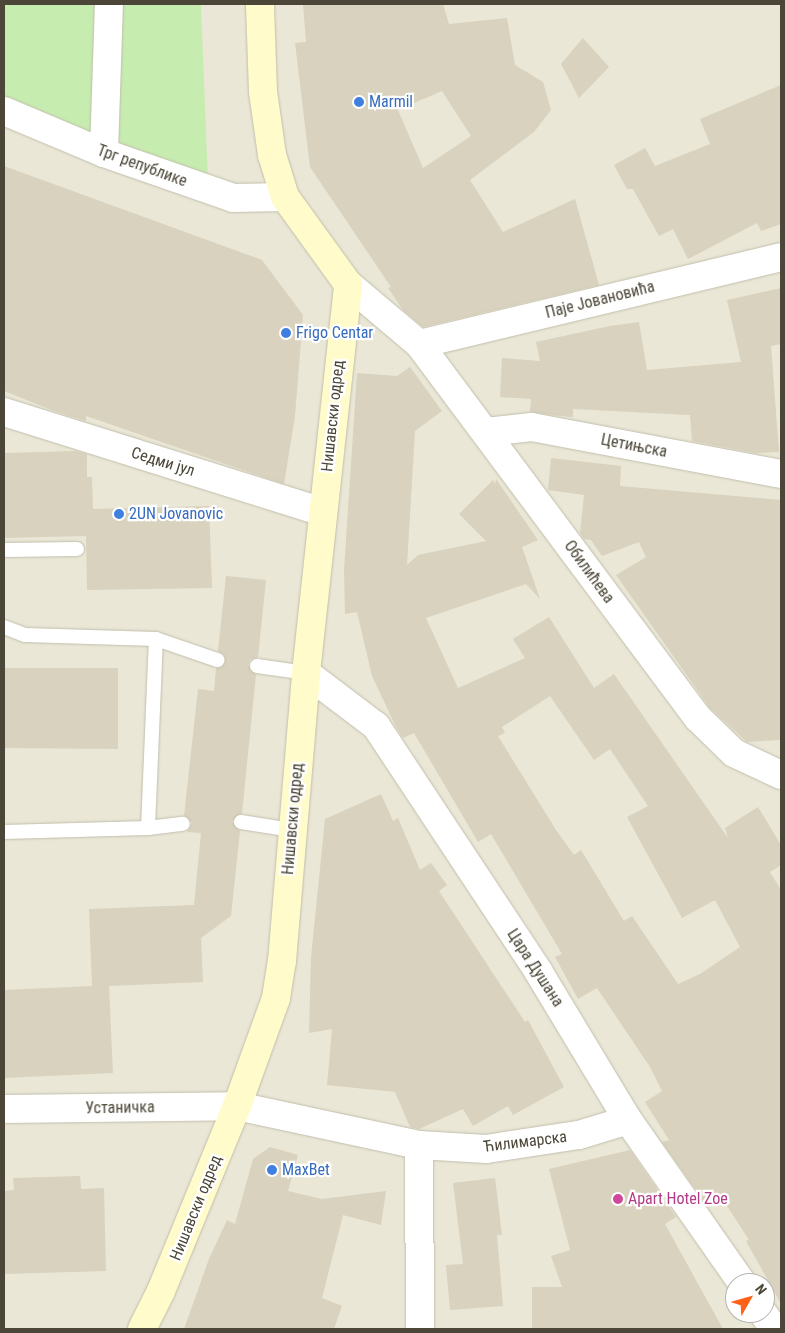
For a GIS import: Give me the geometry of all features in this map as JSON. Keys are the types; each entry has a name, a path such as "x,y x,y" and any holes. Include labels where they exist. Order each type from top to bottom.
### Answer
{"street":[{"path":"104,153 109,4"},
{"path":"260,4 263,92 272,155 285,197 325,256 348,284 419,344"},
{"name":"Трг републике","path":"4,111 104,153 233,198 285,197"},
{"name":"Паје Јовановића","path":"419,344 781,257"},
{"name":"Нишавски одред","path":"142,1329 161,1291 237,1106 276,998 282,961 306,673 348,284"},
{"name":"Обилићева","path":"419,344 698,718 734,753 781,775"},
{"name":"Седми јул","path":"4,412 323,512"},
{"name":"Цетињска","path":"486,432 532,427 781,474"},
{"name":"Цара Душана","path":"306,673 376,726 538,971 628,1120 735,1273"},
{"name":"Ћилимарска","path":"237,1106 419,1145 486,1148 579,1135 628,1120"},
{"name":"Устаничка","path":"4,1110 237,1106"},
{"path":"419,1145 420,1329"}],"lane":[{"path":"4,550 76,549"},
{"path":"4,627 25,635 156,639 217,660"},
{"path":"148,828 156,639"},
{"path":"257,666 306,673"},
{"path":"240,822 292,830"},
{"path":"4,832 148,828 183,824"}],"shaded area":[{"path":"4,4 781,4 781,1329 4,1329"}],"green space":[{"path":"4,4 201,4 208,183 4,103"}],"building":[{"path":"303,4 443,4 449,24 507,18 515,65 543,82 551,110 534,132 470,180 503,232 575,199 599,285 423,327 403,310 388,288 391,287 310,167 295,43 306,42","holes":["442,91 471,136 423,168 398,110"]},
{"path":"583,38 609,67 579,98 561,64"},
{"path":"781,85 781,224 761,231 757,223 688,259 673,229 659,236 633,189 627,189 614,165 645,148 655,166 710,144 700,119"},
{"path":"4,166 262,260 303,315 295,416 284,484 86,416 86,421 54,411 4,391"},
{"path":"781,288 781,344 771,346 779,452 755,453 692,441 690,415 573,409 573,417 560,416 530,412 531,399 500,397 502,358 540,361 536,342 610,326 639,322 647,370 741,362 727,300"},
{"path":"410,367 442,411 415,431 407,565 418,555 486,541 459,514 493,480 495,484 496,479 538,540 522,547 540,599 526,584 426,618 458,688 525,658 513,639 549,617 594,688 614,674 728,838 725,828 758,807 781,845 781,865 770,872 781,890 781,1304 775,1293 775,1273 764,1273 746,1241 749,1240 718,1192 703,1200 662,1142 669,1140 645,1102 662,1091 650,1067 597,988 578,999 555,957 562,954 491,834 478,842 414,733 403,738 372,676 357,612 345,614 344,570 357,373 397,376","holes":["550,696 594,760 610,749 648,806 627,817 682,918 715,900 740,947 700,974 678,984 632,916 624,921 581,850 574,855 556,830 498,736 505,733 502,727"]},
{"path":"75,451 87,454 87,477 92,477 93,509 209,506 212,588 87,590 86,536 4,538 4,453"},
{"path":"551,458 621,466 620,486 781,500 781,740 747,742 710,708 616,575 646,557 639,542 602,556 591,540 584,539 580,533 584,495 548,490"},
{"path":"226,576 266,580 258,657 250,660 248,665 256,675 242,813 232,821 240,831 231,916 201,938 203,982 109,986 113,1073 4,1078 4,990 92,986 89,909 194,905 201,833 187,832 192,823 184,816 198,689 214,691 216,668 225,662 224,655 218,651"},
{"path":"4,668 118,668 118,749 4,748"},
{"path":"381,794 393,821 398,818 420,870 431,863 447,885 439,891 525,1022 528,1020 564,1087 513,1115 508,1106 473,1126 463,1109 419,1129 410,1127 395,1092 327,1085 332,1029 309,1033 311,957 325,819"},
{"path":"270,1147 298,1155 288,1191 322,1199 386,1191 381,1225 343,1215 322,1298 342,1306 334,1329 184,1329 209,1259 227,1220 235,1224 253,1159"},
{"path":"630,1150 676,1217 665,1224 723,1329 532,1329 532,1287 562,1287 551,1256 570,1250 549,1169"},
{"path":"80,1176 81,1189 104,1188 106,1271 4,1274 4,1191 14,1190 13,1178"},
{"path":"495,1178 502,1235 497,1235 503,1306 450,1310 446,1265 463,1264 453,1183"}],"place":[{"name":"Marmil","path":"359,102"},
{"name":"Frigo Centar","path":"286,333"},
{"name":"2UN Jovanovic","path":"119,514"},
{"name":"MaxBet","path":"272,1170"},
{"name":"Apart Hotel Zoe","path":"618,1199"}]}
